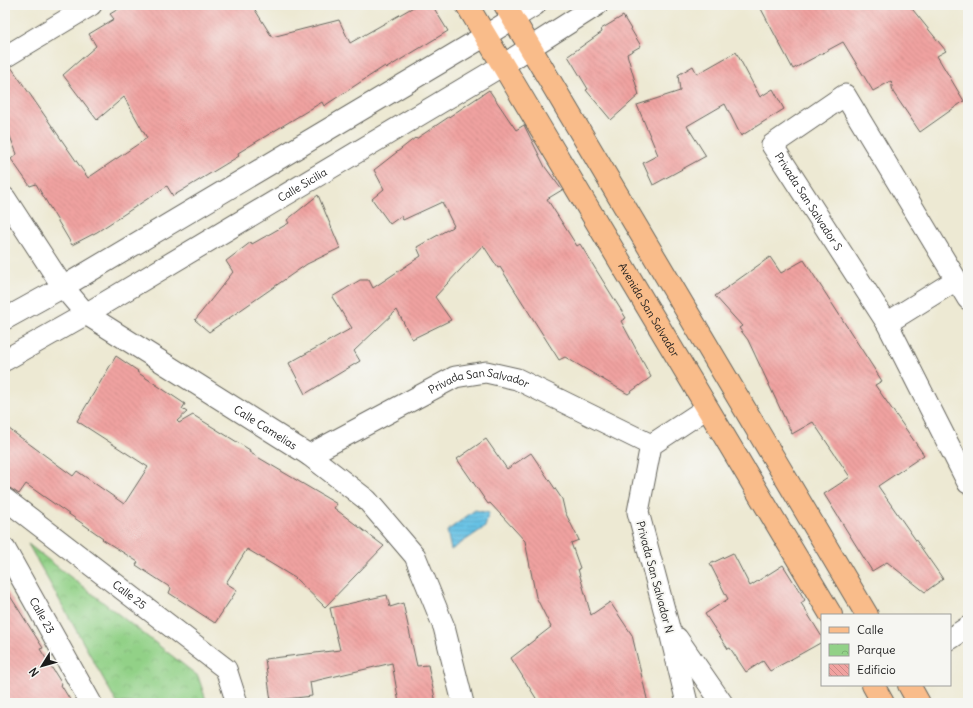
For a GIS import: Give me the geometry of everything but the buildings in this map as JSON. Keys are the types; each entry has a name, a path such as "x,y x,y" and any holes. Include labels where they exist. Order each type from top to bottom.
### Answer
{"main road":[{"name":"Avenida San Salvador","path":"467,5 830,614"},
{"path":"509,12 866,614"},
{"path":"874,686 883,703"},
{"path":"910,686 920,703"}],"street":[{"path":"5,57 91,5"},
{"path":"5,319 63,287 485,36 509,12 535,5"},
{"name":"Calle Sicilia","path":"5,360 86,314 502,65 597,5"},
{"name":"Privada San Salvador S","path":"956,280 845,95 772,145 887,323 968,483"},
{"name":"Calle Camelias","path":"5,198 63,287 86,314 309,454 367,500 415,556 444,627 463,703"},
{"path":"887,323 956,280 968,299"},
{"name":"Privada San Salvador","path":"309,454 455,377 486,372 517,379 651,446"},
{"path":"651,446 707,408"},
{"name":"Privada San Salvador N","path":"651,446 638,512 669,628 687,703"},
{"name":"Calle 25","path":"5,499 226,669 237,703"},
{"name":"Calle 23","path":"5,549 91,703"},
{"path":"951,638 968,627"},
{"path":"669,628 722,703"}],"green space":[{"path":"28,544 198,676 207,703 117,703"}],"water":[{"path":"475,510 489,513 485,527 451,550 447,531"}]}
